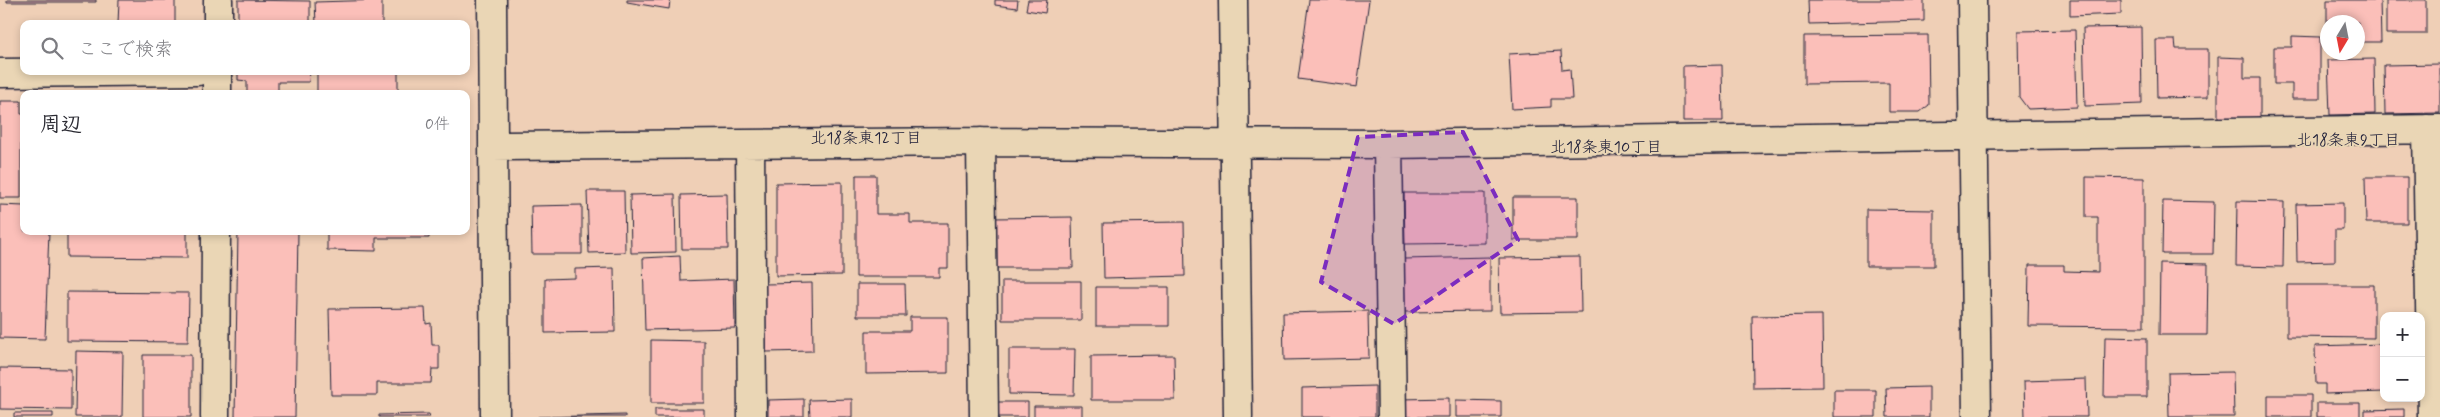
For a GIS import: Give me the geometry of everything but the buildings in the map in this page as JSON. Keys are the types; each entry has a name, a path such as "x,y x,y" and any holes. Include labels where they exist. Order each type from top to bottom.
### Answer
{"street":[{"path":"218,0 218,20"},
{"path":"492,0 495,417"},
{"path":"1233,0 1238,417"},
{"path":"1972,0 1977,417"},
{"path":"0,73 20,73"},
{"path":"217,75 217,90"},
{"path":"493,146 981,142 1388,144 2434,129 2432,417"},
{"path":"981,142 984,417"},
{"path":"750,144 752,417"},
{"path":"1388,144 1392,417"},
{"path":"215,417 216,235"}],"highlighted area":[{"path":"1463,132 1518,240 1394,324 1321,282 1358,137"}],"district":[{"name":"北18条東12丁目","path":"866,137"},
{"name":"北18条東9丁目","path":"2348,139"},
{"name":"北18条東10丁目","path":"1606,146"}]}
